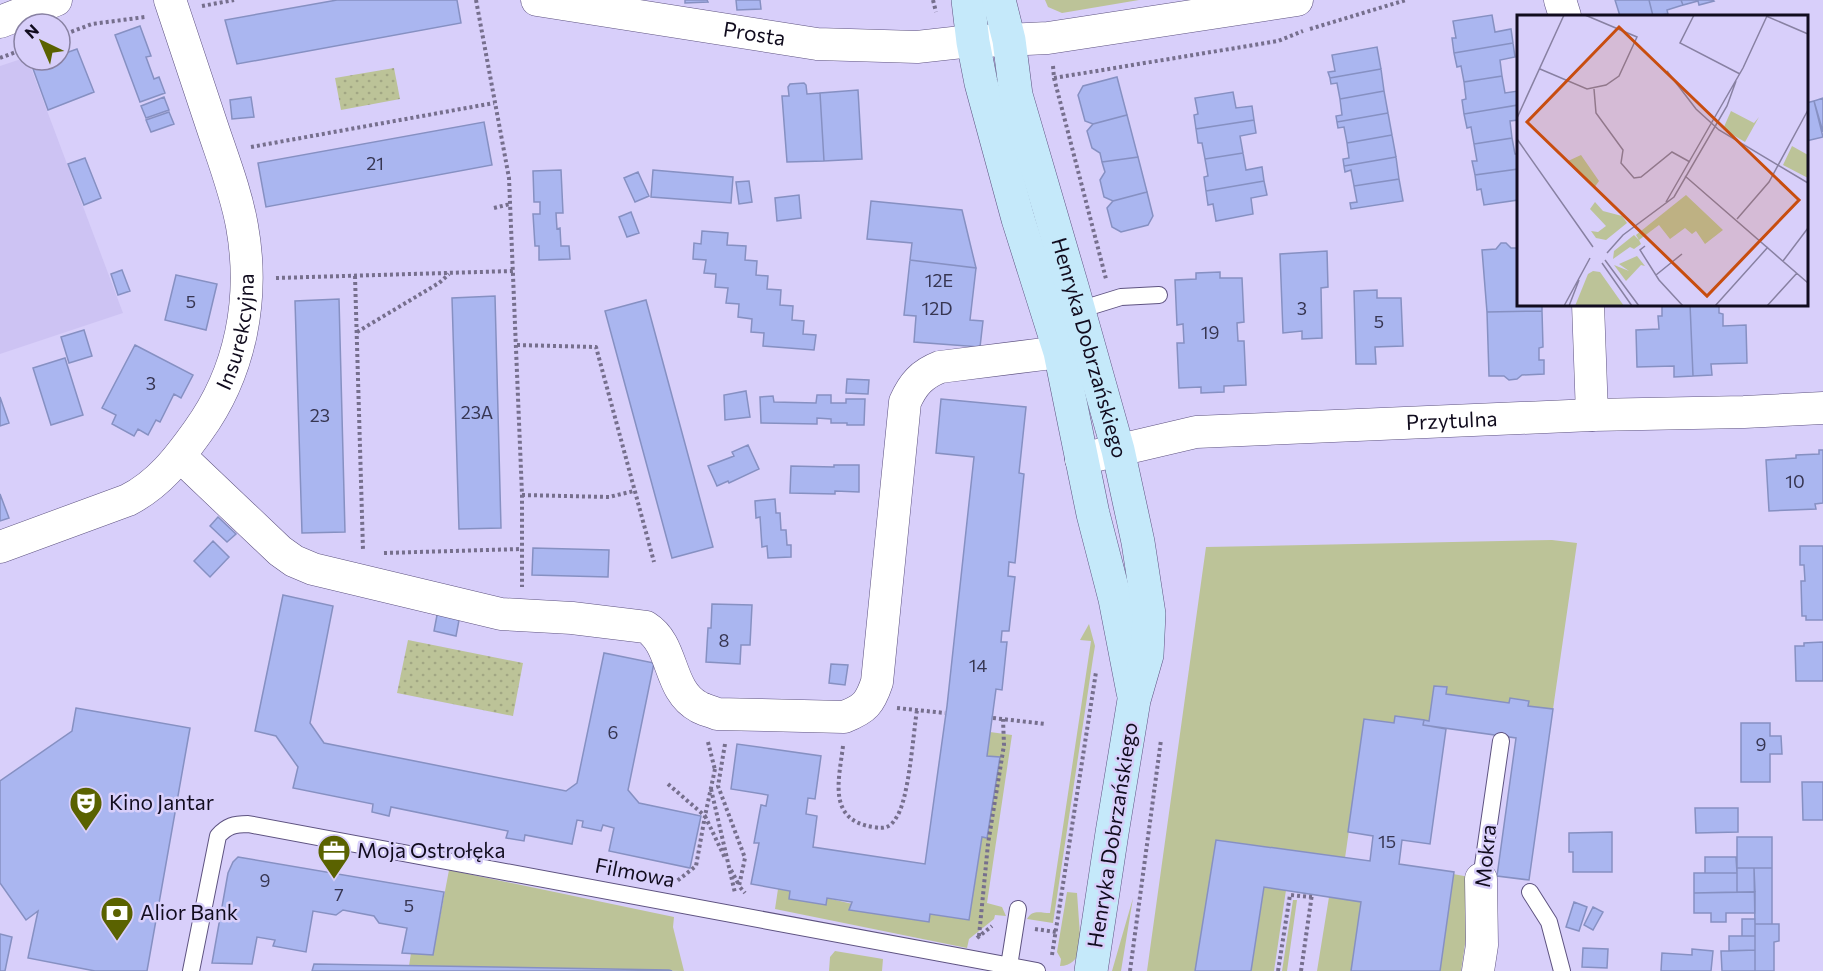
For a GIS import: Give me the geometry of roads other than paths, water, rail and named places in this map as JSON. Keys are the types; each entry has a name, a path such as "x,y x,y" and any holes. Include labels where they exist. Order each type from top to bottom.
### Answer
{"street":[{"path":"0,22 56,0"},
{"name":"Prosta","path":"537,0 817,44 917,46 1048,38 1280,2"},
{"name":"Henryka Dobrzańskiego","path":"968,0 981,83 1018,219 1059,352 1081,459 1115,599 1134,700"},
{"name":"Henryka Dobrzańskiego","path":"999,0 1009,40 1016,95 1118,450 1138,542 1149,614 1147,655 1134,700 1091,971"},
{"path":"1560,0 1565,15"},
{"name":"Insurekcyjna","path":"0,548 128,500 146,490 180,456 216,403 230,374 244,324 247,291 242,227 234,193 172,6"},
{"path":"1588,306 1592,415"},
{"path":"180,456 280,551 294,561 313,569 489,611 522,616 636,624 646,627 655,632 662,644 678,685 685,696 699,707 717,714 856,711 877,682 905,402 911,389 928,372 940,367 1059,352"},
{"name":"Przytulna","path":"1081,459 1196,432 1592,415 1823,408"},
{"name":"Mokra","path":"1478,971 1482,945 1481,879"}],"lane":[{"path":"1079,310 1121,297 1159,295"},
{"name":"Mokra","path":"1481,879 1501,741"},
{"name":"Filmowa","path":"191,971 218,836 225,828 235,824 248,824 1009,966 1044,966"},
{"path":"1530,892 1549,922 1562,971"},
{"path":"1009,966 1018,909"}],"place":[{"name":"Kino Jantar","path":"86,832"},
{"name":"Moja Ostrołęka","path":"334,880"},
{"name":"Alior Bank","path":"117,942"}]}
